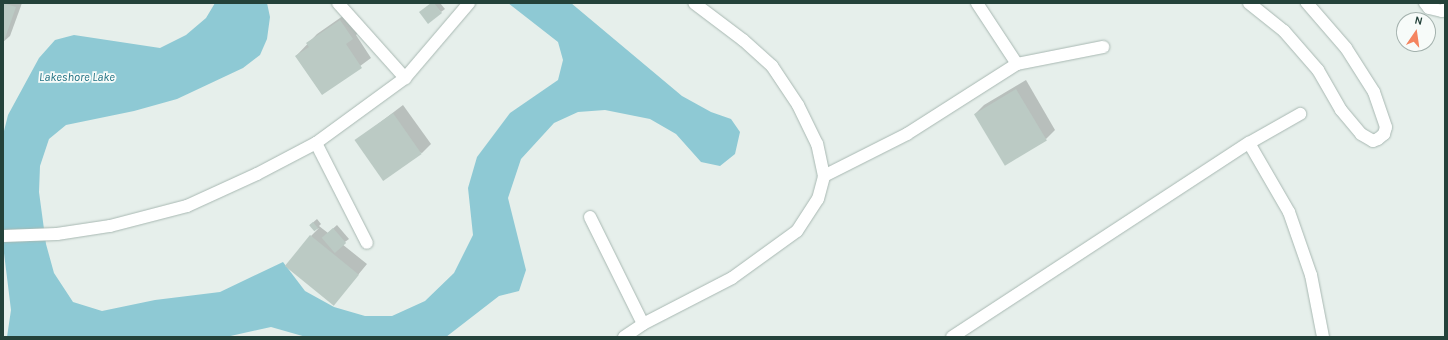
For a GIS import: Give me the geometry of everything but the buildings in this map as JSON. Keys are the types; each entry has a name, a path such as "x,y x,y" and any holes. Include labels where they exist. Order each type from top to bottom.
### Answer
{"street":[{"path":"338,3 404,78"},
{"path":"3,236 57,234 110,226 187,206 257,174 316,143 404,78 469,3"},
{"path":"624,337 644,324 732,278 797,231 818,199 824,176 817,144 798,105 772,66 743,40 694,3"},
{"path":"977,3 1017,64"},
{"path":"1249,3 1284,31 1318,70 1341,110 1362,134 1373,141 1378,139 1384,134 1386,127 1374,92 1346,48 1307,3"},
{"path":"1425,3 1429,8 1445,9"},
{"path":"824,176 907,134 1017,64 1104,47"},
{"path":"952,337 1249,143 1300,114"},
{"path":"316,143 367,243"},
{"path":"1249,143 1289,212 1311,275 1322,337"},
{"path":"590,217 644,324"}],"water":[{"name":"Lakeshore Lake","path":"215,3 267,3 270,17 267,39 260,55 243,68 177,99 134,111 66,125 49,139 40,166 39,192 46,244 54,273 73,302 102,311 155,300 220,292 283,262 305,291 334,307 365,316 392,316 425,301 454,273 473,235 468,188 477,157 510,113 558,80 563,60 558,42 508,3 571,3 682,96 711,112 731,119 740,132 735,154 720,166 701,162 676,134 650,119 605,110 578,112 554,123 521,159 508,198 526,270 519,291 499,296 446,337 306,337 271,327 226,337 7,337 11,310 3,245 3,135 8,115 39,58 55,40 74,35 160,48 186,35 206,18"}]}
